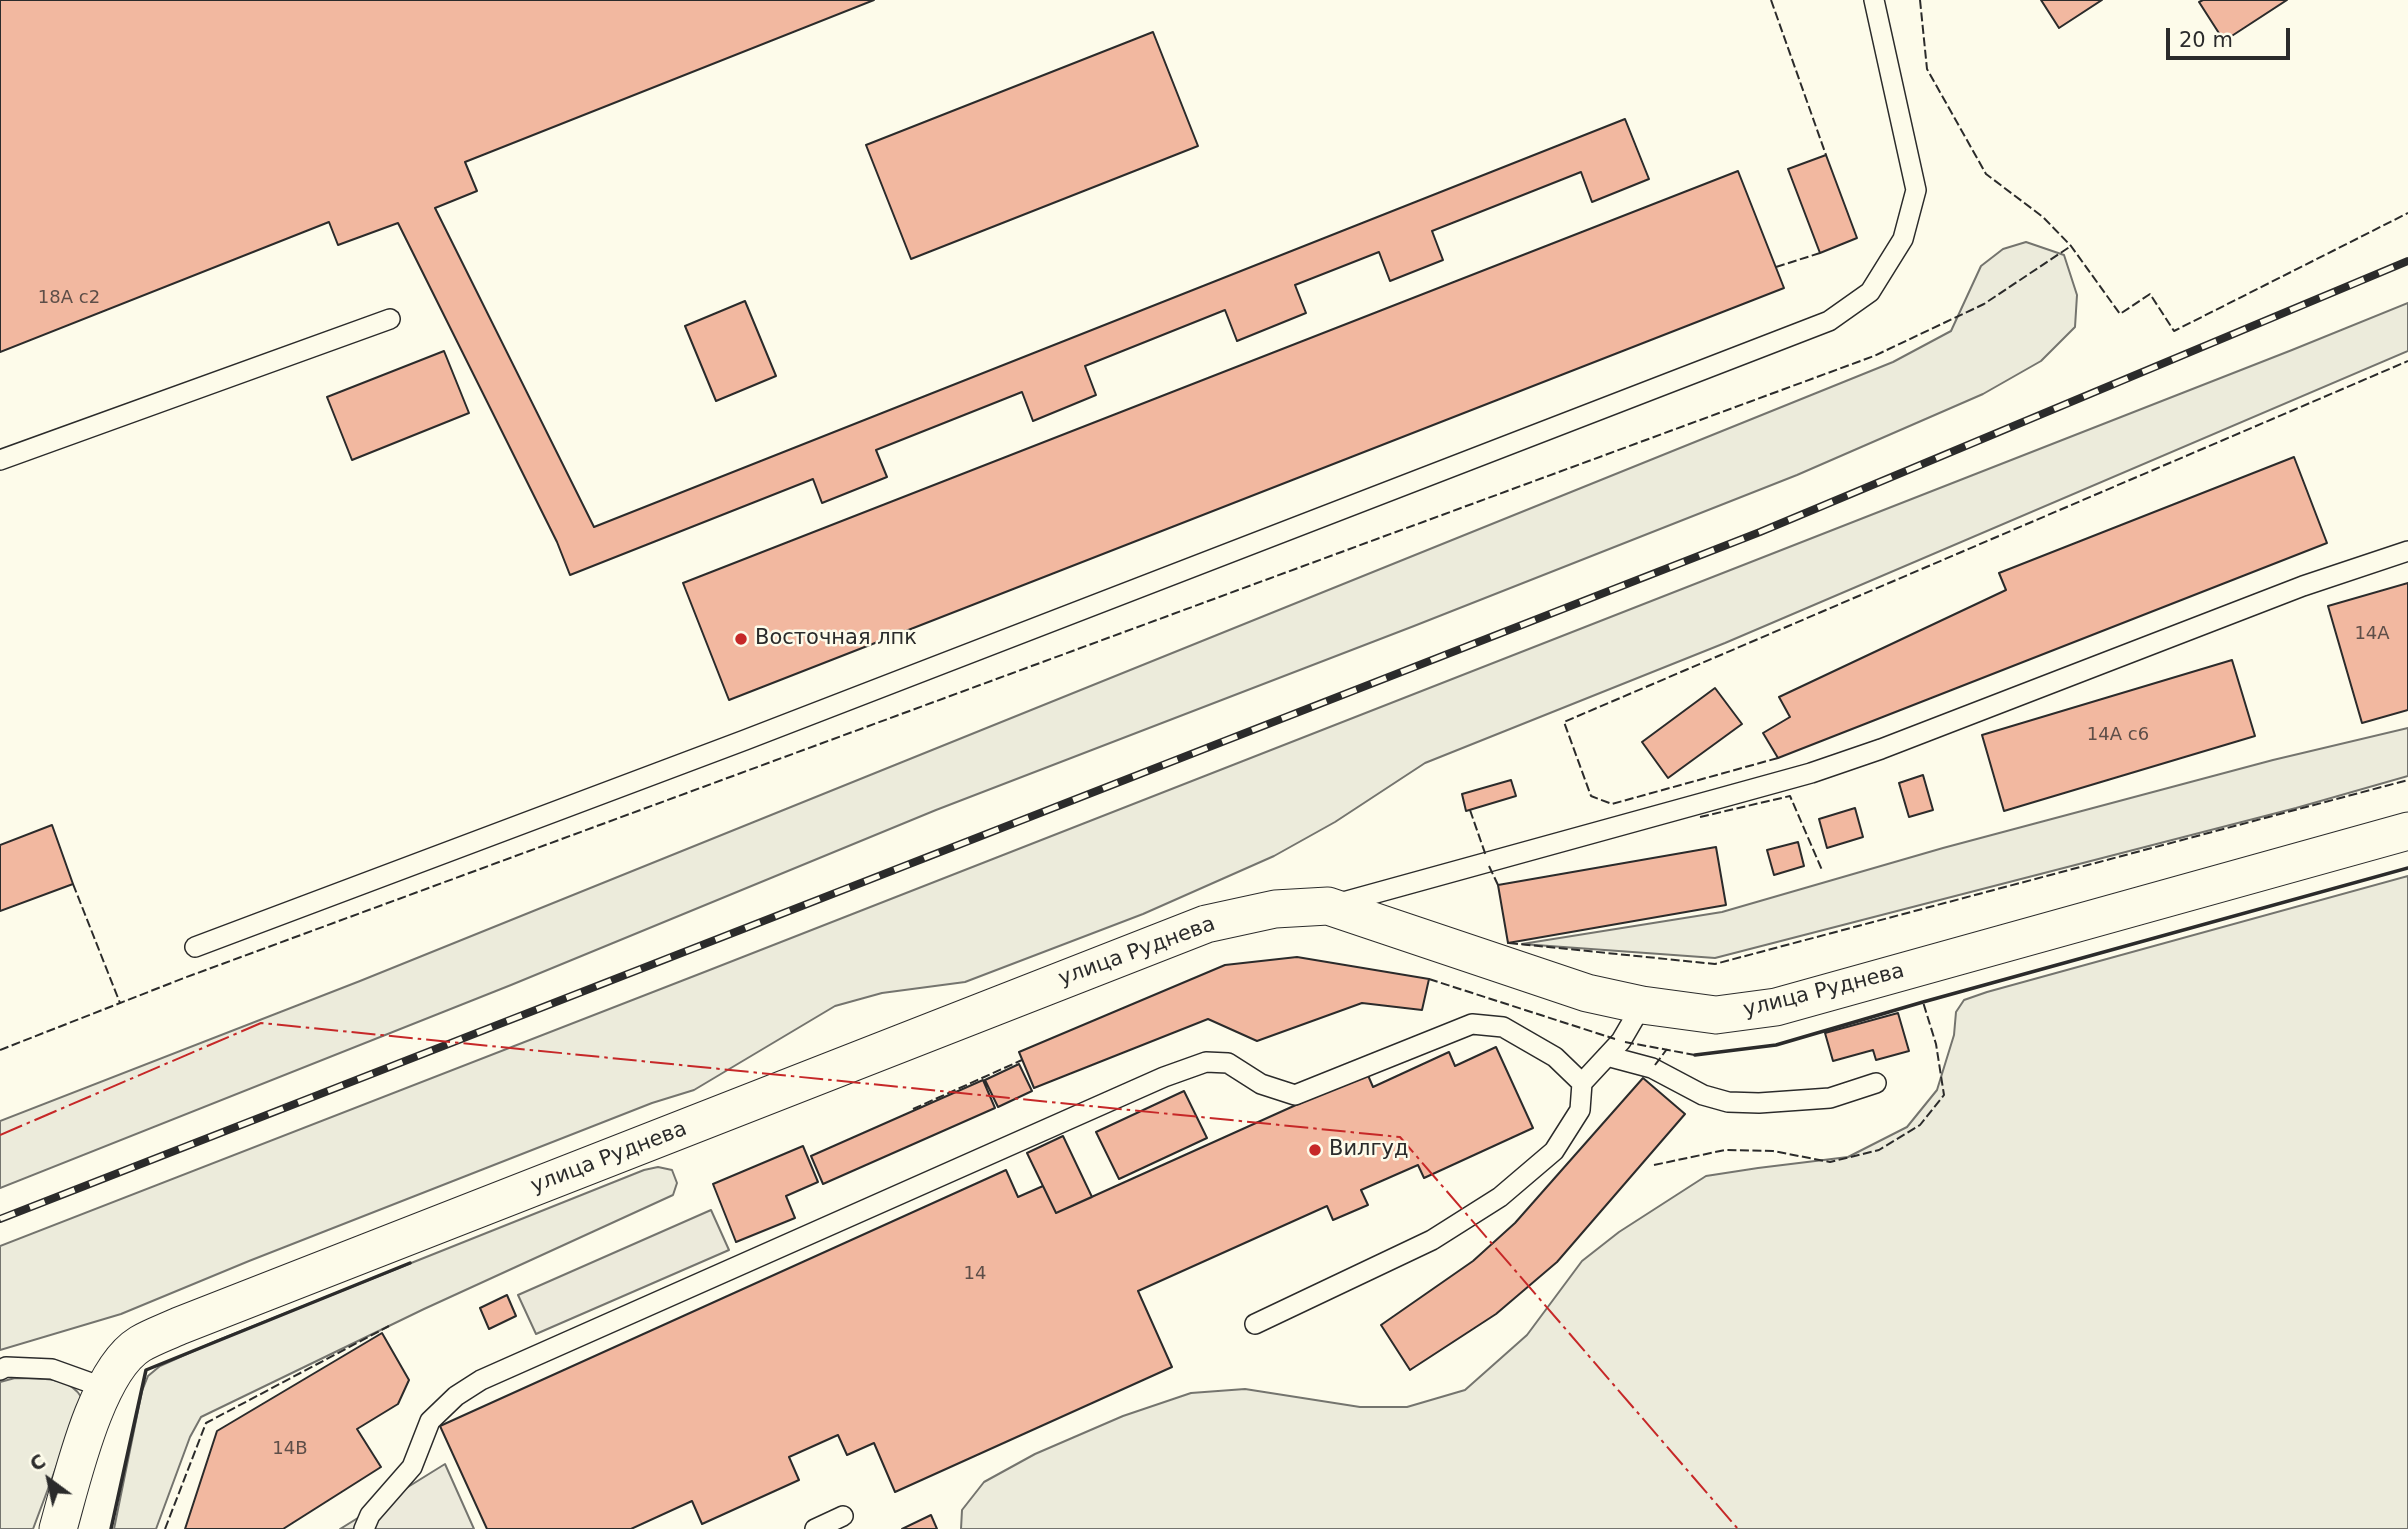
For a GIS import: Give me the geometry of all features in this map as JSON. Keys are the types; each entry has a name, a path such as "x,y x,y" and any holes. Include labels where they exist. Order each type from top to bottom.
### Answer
{"street":[{"name":"улица Руднева","path":"58,1529 91,1422 105,1388 117,1365 139,1344 1206,924 1275,909 1328,906 1587,993 1642,1005 1716,1015 1776,1007 2408,831"}],"lane":[{"path":"195,947 732,745 1829,321 1870,292 1903,239 1916,190 1874,0"},
{"path":"0,460 390,319"},
{"path":"1328,906 1811,773 1881,749 2303,586 2408,551"},
{"path":"1255,1324 1432,1240 1500,1197 1554,1151 1580,1110 1582,1083 1621,1041 1642,1005"},
{"path":"364,1529 370,1515 412,1467 430,1421 457,1396 481,1380 1164,1077 1206,1062 1228,1063 1261,1084 1296,1095 1472,1024 1503,1027 1555,1057 1582,1083"},
{"path":"1607,1056 1652,1068 1703,1095 1728,1102 1759,1103 1830,1098 1876,1083"},
{"path":"0,1370 6,1367 52,1369 105,1388"},
{"path":"815,1529 843,1516"}],"shaded area":[{"path":"2026,242 2064,255 2077,295 2075,327 2041,361 1983,394 1797,475 936,810 511,985 0,1188 0,1121 360,981 1893,362 1951,331 1981,266 2003,249"},
{"path":"2408,303 2408,351 1725,643 1425,763 1335,822 1274,856 1143,914 965,982 882,993 835,1006 694,1090 652,1103 121,1314 0,1350 0,1246"},
{"path":"2408,728 2408,776 2296,808 1715,958 1522,944 1722,912 1943,848 2273,760"},
{"path":"2408,876 2408,1529 961,1529 962,1510 984,1482 1035,1454 1123,1416 1191,1393 1245,1389 1360,1407 1407,1407 1465,1390 1527,1335 1582,1261 1619,1232 1706,1176 1848,1157 1907,1127 1937,1090 1954,1035 1956,1012 1964,1000"},
{"path":"658,1167 672,1170 677,1183 673,1195 424,1309 201,1417 190,1437 156,1529 114,1529 142,1391 148,1376 160,1366 216,1341 644,1170"},
{"path":"711,1210 729,1250 536,1334 518,1295"},
{"path":"15,1378 61,1382 69,1385 82,1398 33,1529 0,1529 0,1382"},
{"path":"445,1464 474,1529 340,1529"}],"building":[{"path":"0,0 874,0 465,162 477,191 435,208 594,527 1625,119 1649,179 1592,202 1581,172 1432,231 1443,260 1390,281 1379,252 1295,285 1306,313 1237,341 1225,310 1085,366 1096,395 1033,421 1022,392 876,450 887,477 822,503 813,479 570,575 557,542 398,223 338,245 329,222 0,352"},
{"path":"2041,0 2102,0 2059,28"},
{"path":"2287,0 2224,41 2199,2"},
{"path":"1153,32 1198,146 911,259 866,145"},
{"path":"1826,155 1857,238 1820,253 1788,169"},
{"path":"1738,171 1784,288 729,700 683,583"},
{"path":"745,301 776,376 716,401 685,326"},
{"path":"444,351 469,413 352,460 327,397"},
{"path":"2294,457 2327,543 1778,758 1763,733 1790,717 1779,697 2006,590 1999,573"},
{"path":"2408,583 2408,710 2362,723 2328,606"},
{"path":"2232,660 2255,736 2004,811 1982,735"},
{"path":"1715,688 1742,724 1668,778 1642,742"},
{"path":"1923,775 1933,810 1909,817 1899,783"},
{"path":"1511,780 1516,796 1466,811 1462,794"},
{"path":"1855,808 1863,837 1827,848 1819,819"},
{"path":"52,825 73,884 0,911 0,845"},
{"path":"1798,842 1804,866 1774,875 1767,850"},
{"path":"1716,847 1726,905 1508,943 1498,885"},
{"path":"1297,957 1429,979 1422,1010 1362,1003 1257,1041 1208,1019 1034,1088 1019,1052 1225,965"},
{"path":"1898,1013 1909,1051 1876,1060 1873,1050 1833,1061 1825,1033"},
{"path":"1496,1047 1533,1128 1424,1178 1418,1165 1361,1190 1368,1205 1333,1220 1327,1206 1138,1291 1172,1367 895,1492 874,1443 847,1455 838,1435 789,1457 799,1480 702,1524 692,1501 631,1529 487,1529 440,1426 1006,1170 1018,1197 1043,1186 1056,1213 1367,1073 1373,1087 1449,1052 1455,1066"},
{"path":"1019,1064 1032,1091 998,1107 985,1080"},
{"path":"1643,1078 1685,1114 1557,1262 1496,1314 1410,1370 1381,1325 1473,1261 1515,1223"},
{"path":"983,1080 995,1108 823,1184 811,1156"},
{"path":"1184,1091 1207,1138 1119,1179 1096,1132"},
{"path":"1063,1136 1092,1197 1056,1213 1027,1153"},
{"path":"803,1146 818,1182 786,1196 795,1218 736,1242 713,1184"},
{"path":"507,1295 516,1316 489,1329 480,1308"},
{"path":"382,1333 409,1380 398,1404 357,1429 381,1467 283,1529 185,1529 217,1431"},
{"path":"931,1515 937,1529 902,1529"}],"railway":[{"path":"0,1219 1760,532 2408,261"}],"fence":[{"path":"1771,0 1826,155"},
{"path":"1920,0 1927,69 1986,174 2043,217 2071,246 2120,314 2150,294 2174,331 2408,213"},
{"path":"0,1050 184,978 1874,356 1984,304 2071,246"},
{"path":"1776,267 1820,253"},
{"path":"1778,758 1612,804 1591,796 1564,722 2408,361"},
{"path":"1509,943 1715,964 2408,780"},
{"path":"1700,817 1790,796 1822,870"},
{"path":"1470,810 1486,856"},
{"path":"1489,866 1498,885"},
{"path":"73,884 120,1003"},
{"path":"1429,979 1615,1039"},
{"path":"1654,1165 1725,1150 1773,1151 1830,1162 1879,1150 1920,1125 1944,1095 1936,1044 1923,1002"},
{"path":"1625,1042 1695,1055"},
{"path":"1655,1065 1667,1049"},
{"path":"913,1109 1022,1060"},
{"path":"165,1529 206,1423 389,1326"}],"wall":[{"path":"1695,1055 1776,1045 2408,868"},
{"path":"111,1529 146,1370 410,1263"}],"power":[{"path":"0,1135 261,1023 1400,1137 1738,1529"}],"place":[{"name":"Восточная лпк","path":"741,639"},
{"name":"Вилгуд","path":"1315,1150"}]}
